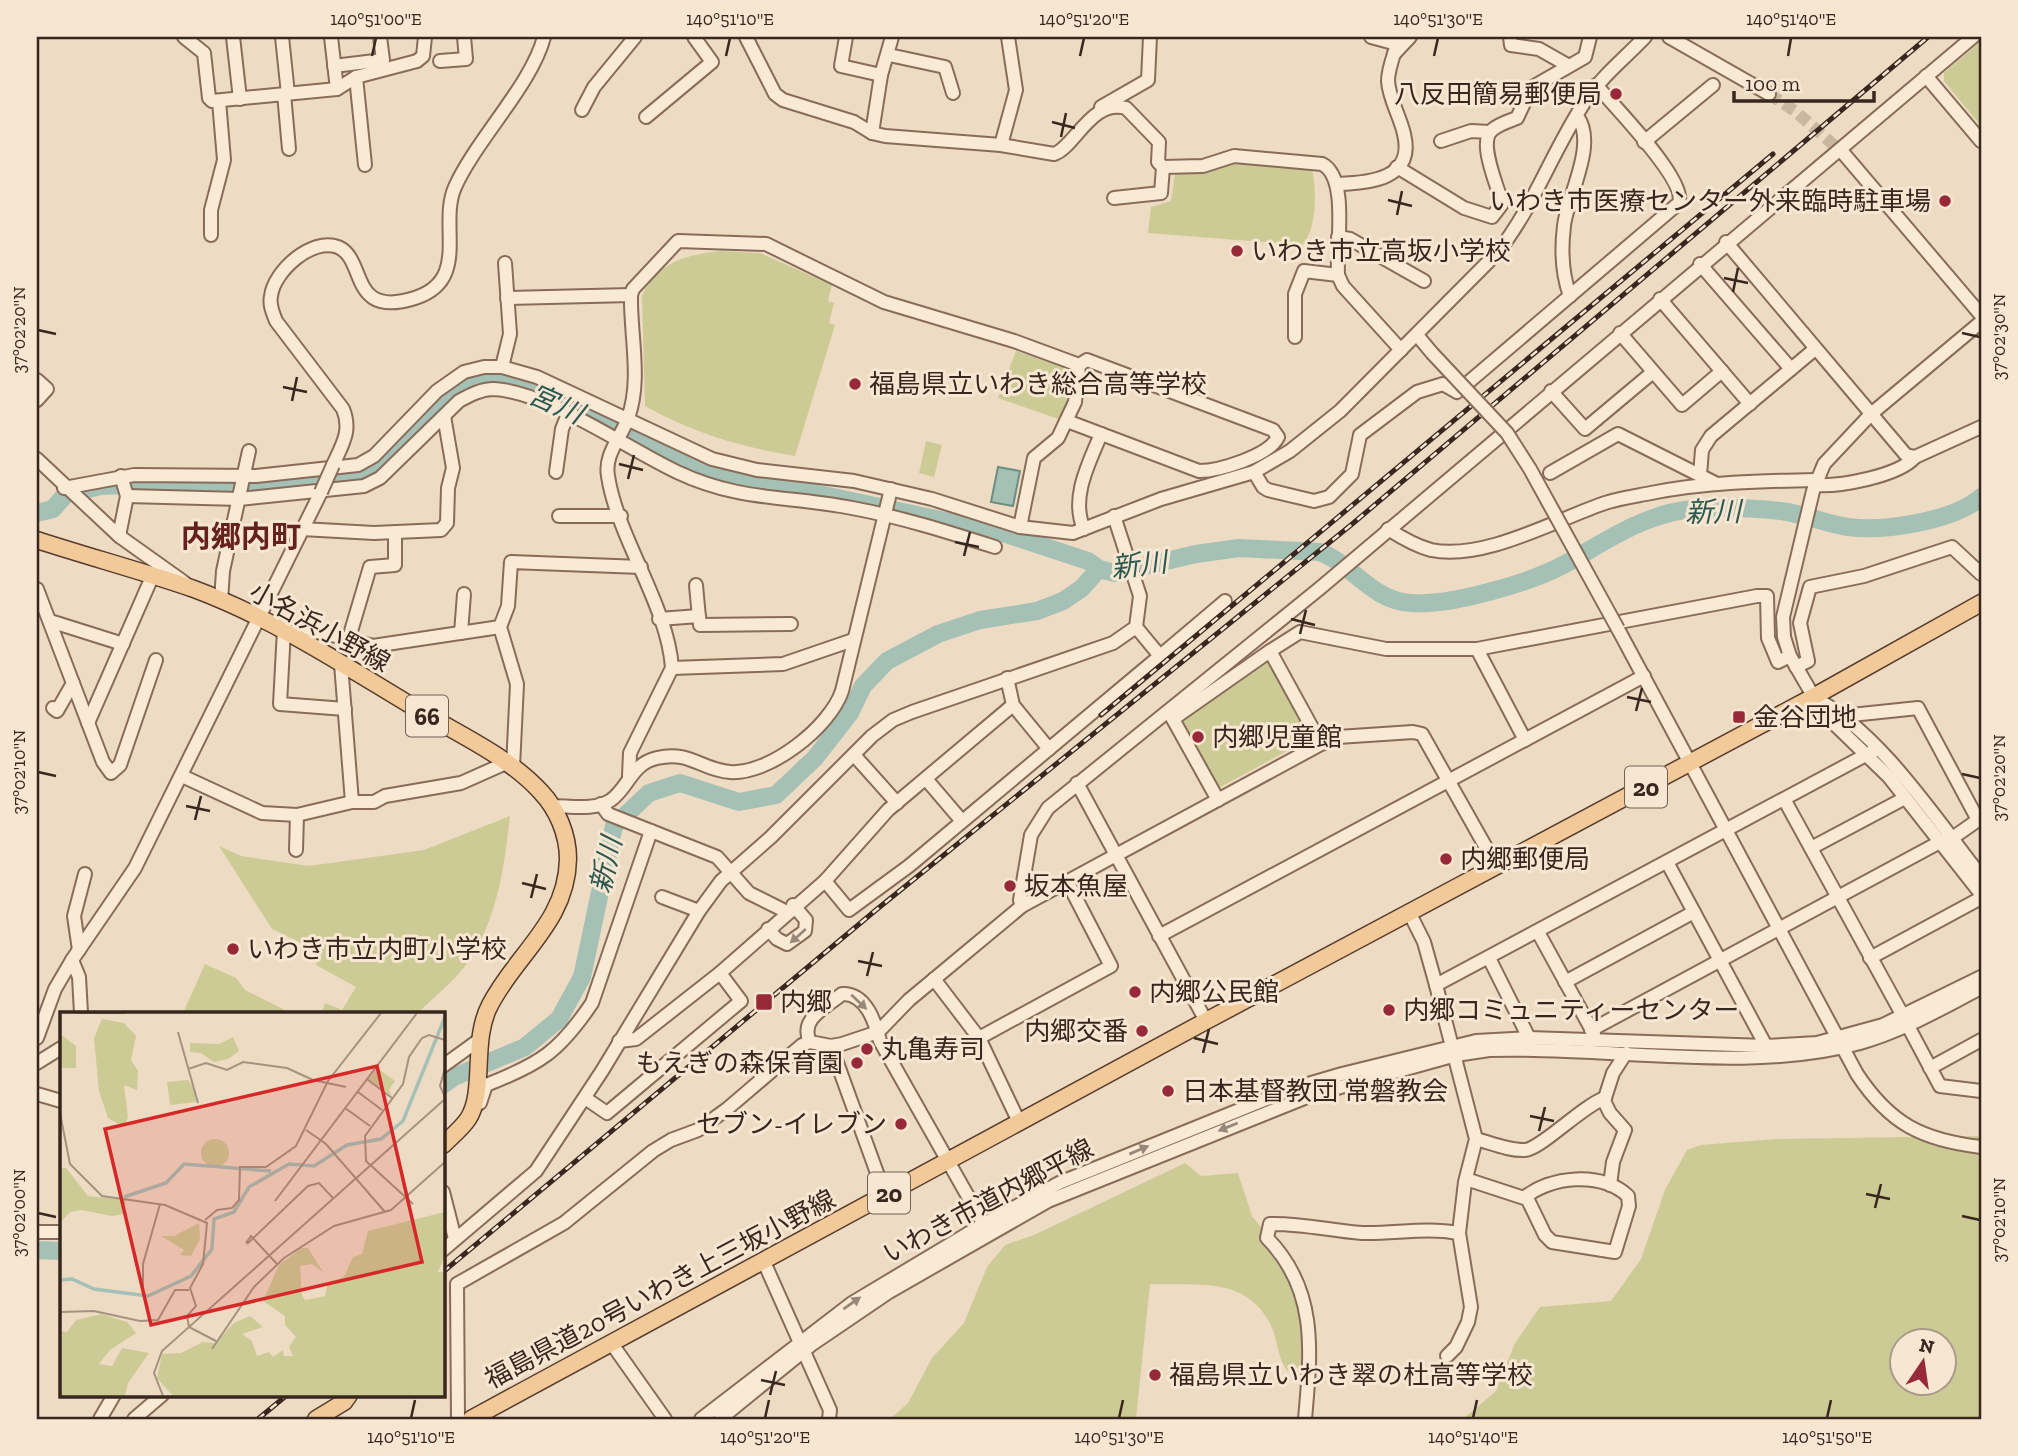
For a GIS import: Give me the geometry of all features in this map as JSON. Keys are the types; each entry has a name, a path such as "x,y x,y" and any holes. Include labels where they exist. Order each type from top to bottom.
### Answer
{"main road":[{"name":"小名浜小野線","path":"37,540 193,589 289,633 510,765 552,806 566,839 568,858 563,894 549,926 492,1001 482,1019 476,1086 470,1115"},
{"name":"福島県道20号いわき上三坂小野線","path":"471,1419 1206,1021 1813,697 1981,603"},
{"path":"444,1144 470,1115"},
{"path":"316,1419 348,1396"}],"street":[{"path":"184,37 204,53 209,98 219,101 337,89 356,78 417,61 423,56 425,37"},
{"path":"233,37 240,99"},
{"path":"282,37 289,149"},
{"path":"331,37 337,89"},
{"path":"334,66 383,60 380,37"},
{"path":"440,61 466,60 464,37"},
{"path":"37,1038 55,989 135,868 260,619 345,441 347,419 343,409 276,321 271,306 274,287 293,260 326,245 341,249 348,256 363,290 384,301 414,298 440,282 451,256 449,212 456,186 534,63 544,37"},
{"path":"582,110 594,86 635,37"},
{"path":"646,117 712,62 694,37"},
{"path":"846,37 841,66 881,75"},
{"path":"872,133 881,75 889,55 892,37"},
{"path":"1001,145 1016,90 1008,37"},
{"path":"748,38 775,94 783,100 853,122 872,133 1058,153 1099,108 1148,80 1150,37"},
{"path":"1338,184 1381,180 1397,167 1403,155 1405,136 1388,83 1397,44 1371,37"},
{"path":"1394,54 1410,37"},
{"path":"1510,37 1511,44 1539,49 1569,66"},
{"path":"1441,141 1471,131 1490,132 1517,118 1531,88 1585,57 1590,37"},
{"path":"65,489 242,478 358,465 383,447 437,391 464,372 484,367 502,368 537,377 626,422 712,459 737,466 890,492 1020,527 1073,533 1254,472 1315,434 1509,239 1596,85 1645,37"},
{"path":"1669,37 1769,94"},
{"path":"1171,715 1726,242 1973,37"},
{"path":"889,55 945,67 953,93"},
{"path":"1926,76 1981,141"},
{"path":"356,78 365,165"},
{"path":"1254,472 1263,487 1268,490 1314,501 1329,497 1352,474 1360,435 1417,392 1443,384 1457,392 1679,203 1681,193 1672,175 1596,85"},
{"path":"1644,142 1713,85"},
{"path":"1485,94 1511,90 1526,94"},
{"path":"211,235 211,210 225,160 219,101"},
{"path":"1088,119 1116,108 1126,108 1159,142 1158,162 1163,167 1203,166 1234,156 1322,164 1331,170 1338,184 1338,275 1343,286 1401,350"},
{"path":"1570,296 1562,253 1566,215 1582,159 1582,124 1577,116"},
{"path":"1397,167 1464,208 1492,217 1502,204 1486,151 1490,132"},
{"path":"1844,154 1981,314"},
{"path":"1114,198 1161,193 1163,167"},
{"path":"1338,237 1350,239 1424,281"},
{"path":"629,776 630,754 672,668 659,619 607,472 607,461 626,422 634,390 631,295 633,289 678,241 766,244 884,302 1014,341 1079,365"},
{"path":"1726,242 1906,454 1915,457"},
{"path":"502,368 510,334 505,263"},
{"path":"1700,264 1791,369"},
{"path":"1295,337 1295,293 1304,271 1338,275"},
{"path":"507,298 631,295"},
{"path":"1660,299 1750,404"},
{"path":"1870,958 1981,896 1895,767 1823,713 1793,662 1784,637 1783,617 1814,485 1828,458 1871,414 1981,322"},
{"path":"1620,333 1682,405 1722,371"},
{"path":"1417,334 1507,433 1530,469 1841,1043 1877,1104 1916,1131 1981,1147"},
{"path":"1699,475 1703,445 1815,349"},
{"path":"1066,421 1199,471 1217,471 1241,461 1274,444 1278,437 1277,433 1087,360 1079,365"},
{"path":"1020,527 1034,458 1058,438 1075,402 1079,365"},
{"path":"1552,391 1585,429 1653,372"},
{"path":"37,380 47,389 37,400"},
{"path":"124,486 240,497 364,486 380,478 444,416 473,393 494,389 538,401 679,473 739,495 884,514 995,547"},
{"path":"556,472 562,429 568,414"},
{"path":"302,529 395,533 441,530 447,523 448,488 453,468 444,416"},
{"path":"1385,533 1431,550 1469,550 1494,545 1607,502 1717,484 1830,485 1874,477 1902,467 1915,457 1981,427"},
{"path":"1084,529 1081,522 1081,486 1101,433"},
{"path":"1550,473 1618,434 1717,484"},
{"path":"334,461 358,458 383,447"},
{"path":"221,601 223,571 249,452"},
{"path":"37,459 65,489 119,536 193,589"},
{"path":"1199,471 1203,488"},
{"path":"119,536 124,486"},
{"path":"552,806 601,804 616,795 629,776 646,761 657,758 679,755 731,773 762,767 783,755 835,710 842,691 890,492"},
{"path":"559,516 621,516"},
{"path":"444,1249 536,1171 699,911 731,872 771,837 854,755 893,720 1113,643 1136,627 1141,605 1138,587 1115,520"},
{"path":"349,638 370,567 395,565 395,533"},
{"path":"1022,906 1020,900 1031,835 1048,808 1077,783 1171,715 1300,632 1386,649 1477,649 1642,615 1766,596 1768,638 1778,662 1808,661 1800,623 1805,597 1810,587 1864,576 1952,547 1981,573"},
{"path":"182,776 248,809 280,816 297,815 352,802 374,802 385,796 461,783 510,765 517,684 500,627 508,606 511,562 641,567"},
{"path":"88,723 152,577"},
{"path":"696,585 699,625 791,624"},
{"path":"37,589 43,605 43,620 73,683 106,769 114,773 120,765 156,660"},
{"path":"461,633 464,594"},
{"path":"825,881 849,910 909,866 1225,601"},
{"path":"659,619 699,618"},
{"path":"43,620 123,644"},
{"path":"345,709 280,704 289,633 321,632 373,646 500,627"},
{"path":"1136,627 1160,656"},
{"path":"672,668 783,664 853,640"},
{"path":"1477,649 1525,740"},
{"path":"1270,650 1321,744"},
{"path":"341,664 352,802"},
{"path":"1159,936 1449,783 1644,676"},
{"path":"1007,678 1013,705 1049,749"},
{"path":"53,708 57,711 73,683"},
{"path":"1813,697 1842,716 1905,797 1981,876"},
{"path":"619,1041 636,1039 720,973 790,908 825,881 897,803 1013,705"},
{"path":"1538,932 1596,1041 1721,962 1946,841 1978,820 1918,708 1842,716"},
{"path":"1171,715 1218,800"},
{"path":"458,1419 457,1284 564,1223 653,1151 698,1130 718,1116 796,1049 810,1042 831,1046 878,1032 934,979 1022,906 1321,744 1338,737 1413,732 1422,734 1497,867"},
{"path":"1436,985 1872,752"},
{"path":"854,755 897,803"},
{"path":"926,779 961,820"},
{"path":"1077,783 1206,1021"},
{"path":"1811,848 1905,797"},
{"path":"1784,799 1940,1086 1981,1090"},
{"path":"601,804 608,814 717,857 748,893 790,908 806,920 806,931 787,944 777,939 768,929"},
{"path":"296,850 297,815"},
{"path":"470,1115 479,1105 486,1085 534,1065 550,1055 576,1027 593,1003 649,830"},
{"path":"1667,862 1766,1046"},
{"path":"80,1012 74,916 85,874"},
{"path":"979,1038 1111,966 1068,881"},
{"path":"662,897 699,911"},
{"path":"1409,912 1423,942 1436,985 1476,1139 1466,1180 1459,1233 1471,1307 1460,1339 1447,1356"},
{"path":"1565,982 1694,912"},
{"path":"1489,958 1529,1038"},
{"path":"584,1098 607,1113 741,1001 720,973"},
{"name":"いわき市道内郷平線","path":"1906,1021 1981,977"},
{"path":"934,979 979,1038 1019,1122"},
{"name":"いわき市道内郷平線","path":"1455,1051 1517,1049 1596,1041 1626,1053 1778,1056 1841,1043 1906,1021 1981,988"},
{"path":"810,1042 805,1029 808,1022 842,994 856,997 876,1020 878,1032 987,1228"},
{"name":"いわき市道内郷平線","path":"701,1419 800,1347 987,1228 1262,1112 1352,1082 1455,1051 1529,1038 1766,1046 1841,1043"},
{"path":"1930,1068 1981,1040"},
{"path":"444,1065 478,1046"},
{"path":"831,1046 885,1195"},
{"path":"37,1063 60,1049"},
{"path":"1610,1185 1613,1161 1625,1130 1606,1107 1605,1098 1613,1073 1626,1053"},
{"path":"37,1094 60,1101"},
{"path":"1476,1139 1521,1150 1531,1149 1583,1110 1605,1098"},
{"path":"1466,1180 1524,1198 1538,1186 1555,1182 1592,1181 1610,1185 1624,1192 1629,1201 1615,1252 1552,1242 1545,1235 1527,1196"},
{"path":"444,1196 455,1239"},
{"path":"1305,1419 1308,1312 1286,1257 1267,1238 1270,1223 1298,1223 1361,1233 1393,1233 1412,1229 1459,1233"},
{"path":"37,1232 60,1233"},
{"path":"764,1262 830,1410 829,1419"},
{"path":"612,1344 657,1416"},
{"name":"いわき市道内郷平線","path":"720,1419 800,1347"},
{"path":"100,1419 113,1396"},
{"path":"134,1419 161,1396"}],"shaded area":[{"path":"1981,41 1981,126 1944,81 1944,73"},
{"path":"1233,162 1312,171 1315,188 1313,220 1311,230 1302,245 1148,233 1151,207 1171,201 1175,174 1201,172"},
{"path":"720,251 760,253 832,285 828,301 834,303 829,323 835,325 795,456 718,438 645,406 642,296 656,275 674,262"},
{"path":"1016,351 1071,370 1069,394 1061,420 998,398"},
{"path":"926,441 942,445 934,477 919,473"},
{"path":"998,467 1020,471 1013,506 991,502"},
{"path":"1270,651 1316,735 1213,791 1173,719"},
{"path":"510,816 497,895 485,932 476,949 460,972 419,1012 322,1012 325,1003 342,1010 356,987 316,965 320,952 272,929 219,846 241,856 309,866 424,850"},
{"path":"205,964 236,978 245,990 289,1012 183,1012"},
{"path":"1981,1138 1981,1419 1463,1419 1496,1391 1515,1343 1540,1307 1611,1301 1641,1259 1665,1190 1687,1150 1701,1145 1775,1139"},
{"path":"1185,1163 1201,1176 1238,1173 1252,1216 1282,1254 1304,1305 1303,1369 1287,1371 1268,1320 1258,1306 1245,1296 1216,1286 1150,1284 1136,1419 890,1419 908,1403 932,1358 964,1323 987,1267 1005,1245 1034,1235"}],"waterway":[{"name":"宮川","path":"37,513 53,509 66,494 101,486 200,482 292,486 339,482 377,470 405,446 438,407 471,382 498,378 575,409 710,471 1006,534 1088,561 1099,569 1115,573 1196,554 1239,548 1320,552 1385,596 1411,603 1468,597 1532,579 1638,524 1685,510 1733,508 1781,511 1848,527 1880,528 1918,523 1954,513 1981,497"},
{"name":"新川","path":"444,1084 454,1077 525,1047 559,1019 582,977 614,826 649,793 680,783 739,802 776,795 815,758 850,713 863,686 887,661 938,634 980,620 1037,611 1063,601 1082,588 1099,569"},
{"name":"新川","path":"37,1250 60,1251"}],"tunnel":[{"path":"1769,94 1795,111 1844,154"}],"railway":[{"path":"444,1271 876,910 1351,525 1928,37"},
{"path":"1101,715 1773,154"},
{"path":"258,1419 286,1396"}],"place":[{"name":"八反田簡易郵便局","path":"1616,94"},
{"name":"いわき市医療センター外来臨時駐車場","path":"1945,201"},
{"name":"いわき市立高坂小学校","path":"1237,251"},
{"name":"福島県立いわき総合高等学校","path":"855,384"},
{"name":"金谷団地","path":"1739,717"},
{"name":"内郷児童館","path":"1198,737"},
{"name":"内郷郵便局","path":"1446,859"},
{"name":"坂本魚屋","path":"1010,886"},
{"name":"いわき市立内町小学校","path":"233,949"},
{"name":"内郷公民館","path":"1135,992"},
{"name":"内郷","path":"764,1002"},
{"name":"内郷コミュニティーセンター","path":"1389,1010"},
{"name":"内郷交番","path":"1142,1031"},
{"name":"丸亀寿司","path":"867,1049"},
{"name":"もえぎの森保育園","path":"857,1063"},
{"name":"日本基督教団 常磐教会","path":"1168,1091"},
{"name":"セブン-イレブン","path":"901,1124"},
{"name":"福島県立いわき翠の杜高等学校","path":"1155,1375"}],"district":[{"name":"内郷内町","path":"241,537"}]}
